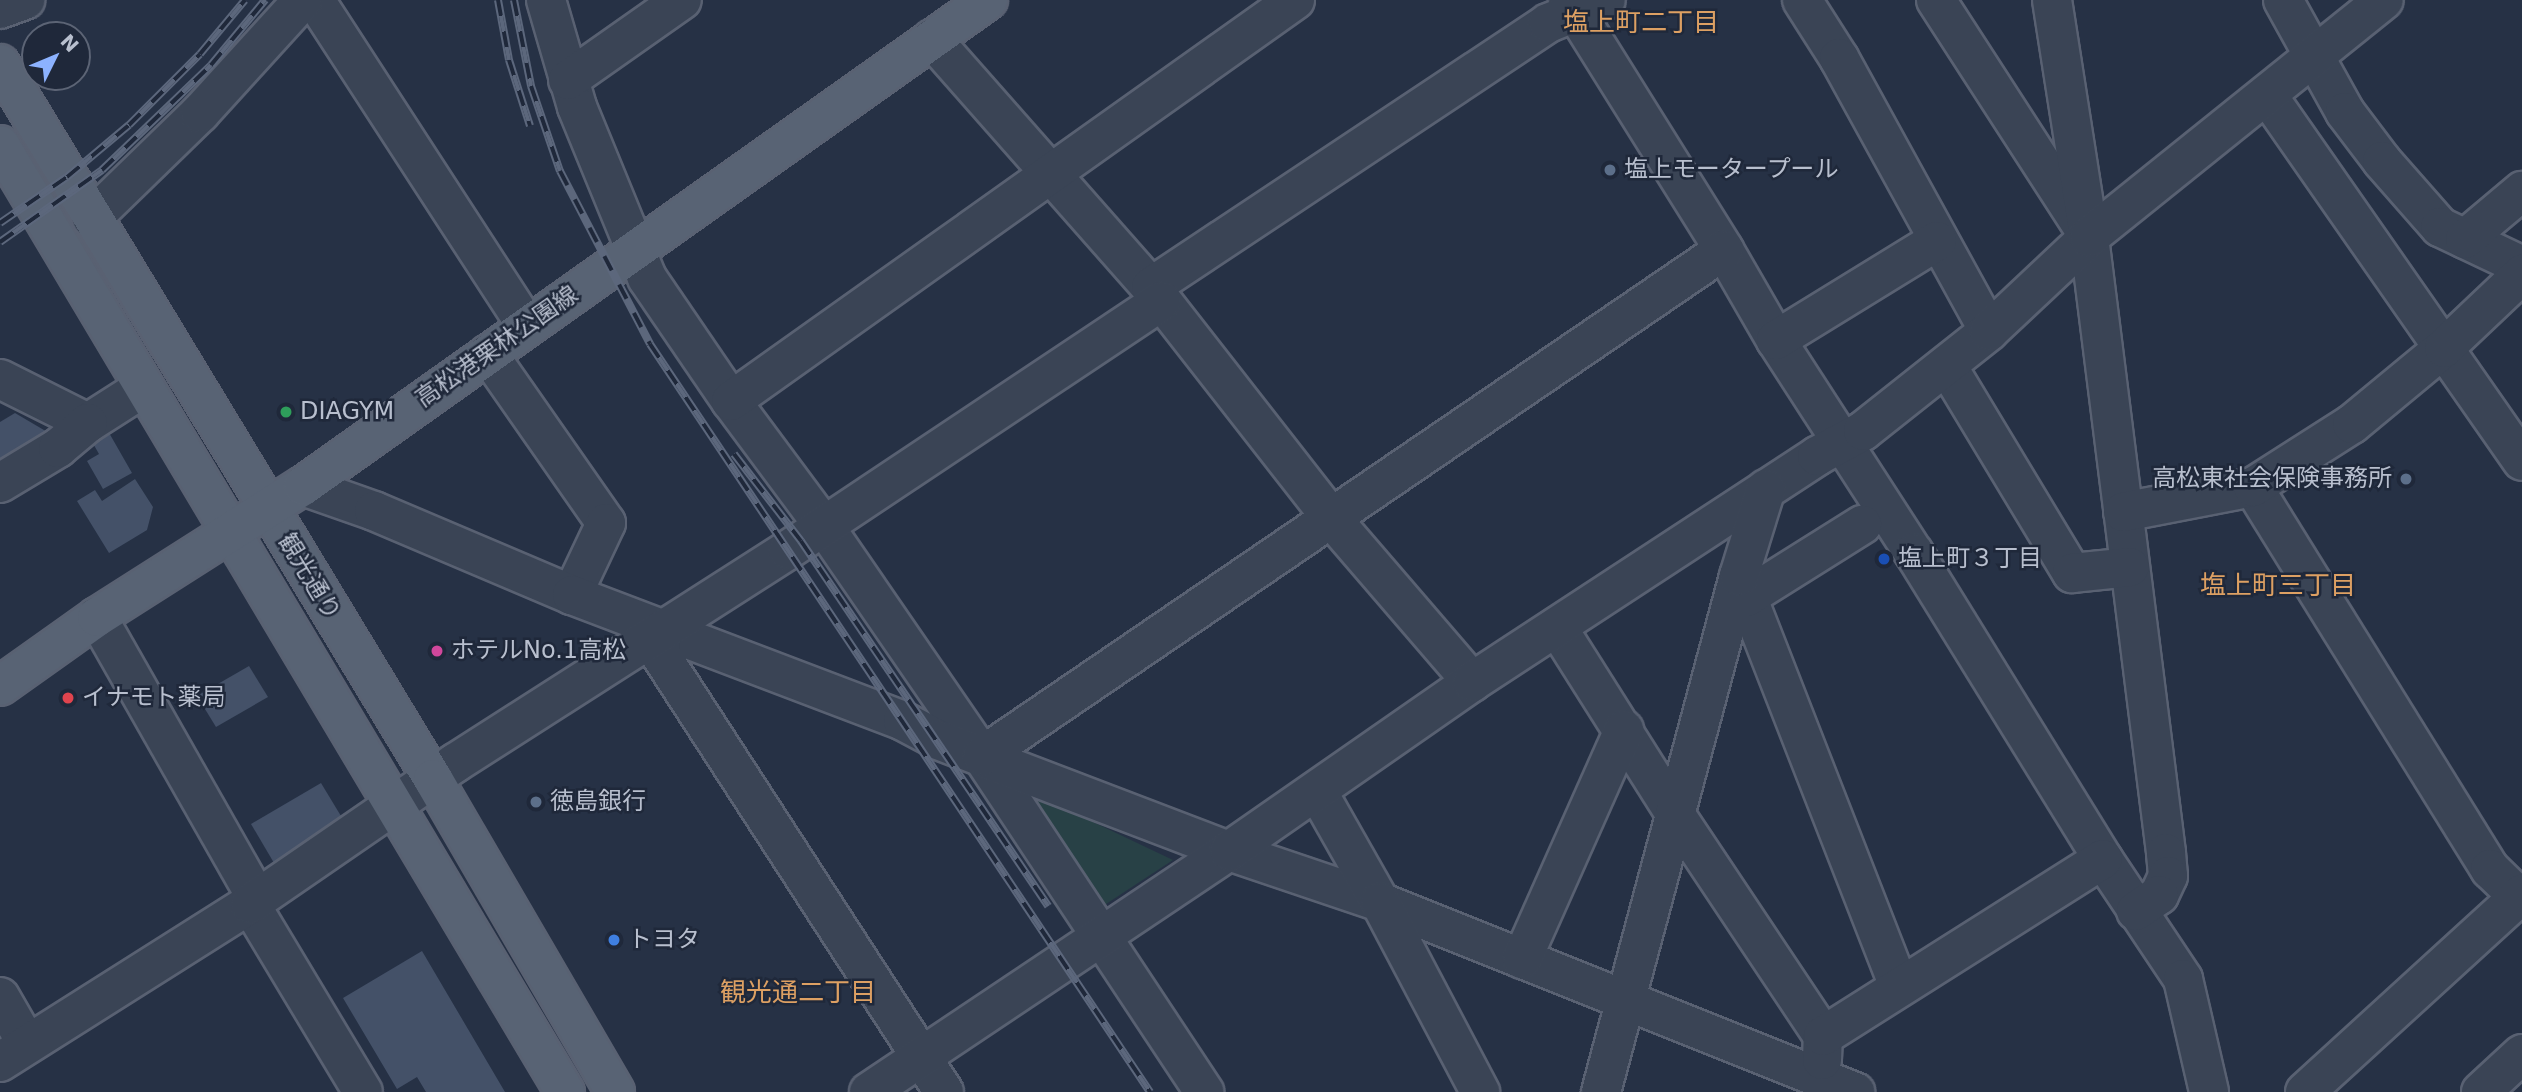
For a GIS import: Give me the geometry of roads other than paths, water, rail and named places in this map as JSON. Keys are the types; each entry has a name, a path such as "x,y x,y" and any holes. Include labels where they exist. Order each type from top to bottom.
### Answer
{"main road":[{"name":"高松港栗林公園線","path":"0,686 97,617 303,486 956,15"},
{"name":"観光通り","path":"0,64 433,779 615,1092"},
{"name":"観光通り","path":"0,145 565,1092"}],"street":[{"path":"0,9 25,0"},
{"path":"92,218 200,113 303,0"},
{"path":"315,0 527,326"},
{"path":"546,0 568,80 647,278 731,401 824,526 982,756 1204,1092"},
{"path":"568,80 682,0"},
{"path":"731,401 1295,0"},
{"path":"1802,0 1839,58 1937,241 1989,331"},
{"path":"1936,0 2089,237"},
{"path":"2052,0 2089,237 2168,876 2159,895 2136,911"},
{"path":"2283,0 2345,112 2382,161 2440,227 2522,266"},
{"path":"869,1092 1229,851 1472,682 1766,489 1843,443 1947,366 1989,331 2089,237 2384,0"},
{"path":"0,997 13,1053 253,902 433,779 824,526 1548,23 1583,4 1776,340 2136,911 2183,979 2209,1092"},
{"path":"956,15 1051,172 1156,294 1332,520 1472,682"},
{"path":"2267,95 2522,461"},
{"path":"2465,239 2522,191"},
{"path":"1776,340 1937,241"},
{"path":"982,756 1332,520 1724,250"},
{"path":"2123,512 2253,487 2352,424 2444,348 2522,274"},
{"path":"488,354 606,523 572,595"},
{"path":"1947,366 2071,573 2130,567"},
{"path":"0,379 88,423"},
{"path":"0,483 58,448 88,423 143,388"},
{"path":"303,486 373,511 572,595 903,721 938,740 1229,851 1380,902 1838,1085"},
{"path":"2253,487 2490,869 2521,897 2305,1092"},
{"path":"1601,1092 1675,814 1743,587 1766,489"},
{"path":"1743,587 1862,525"},
{"path":"1743,587 1899,986"},
{"path":"97,617 253,902 363,1092"},
{"path":"1557,627 1675,814 1824,1036 1838,1085"},
{"path":"662,630 660,654 944,1092"},
{"path":"1522,959 1624,730"},
{"path":"1317,790 1380,902 1480,1092"},
{"path":"1824,1036 2103,859"},
{"path":"2481,1092 2522,1054"}],"railway":[{"path":"0,223 67,177 129,125 200,54 245,0"},
{"path":"0,242 102,170 211,65 265,0"},
{"path":"498,0 509,60 530,126"},
{"path":"514,0 531,86 560,171 650,344 1150,1092"},
{"path":"734,454 801,541 1048,906"}],"place":[{"name":"塩上モータープール","path":"1610,170"},
{"name":"DIAGYM","path":"286,412"},
{"name":"高松東社会保険事務所","path":"2406,479"},
{"name":"塩上町３丁目","path":"1884,559"},
{"name":"ホテルNo.1高松","path":"437,651"},
{"name":"イナモト薬局","path":"68,698"},
{"name":"徳島銀行","path":"536,802"},
{"name":"トヨタ","path":"614,940"}],"district":[{"name":"塩上町二丁目","path":"1641,23"},
{"name":"塩上町三丁目","path":"2278,586"},
{"name":"観光通二丁目","path":"798,993"}]}
